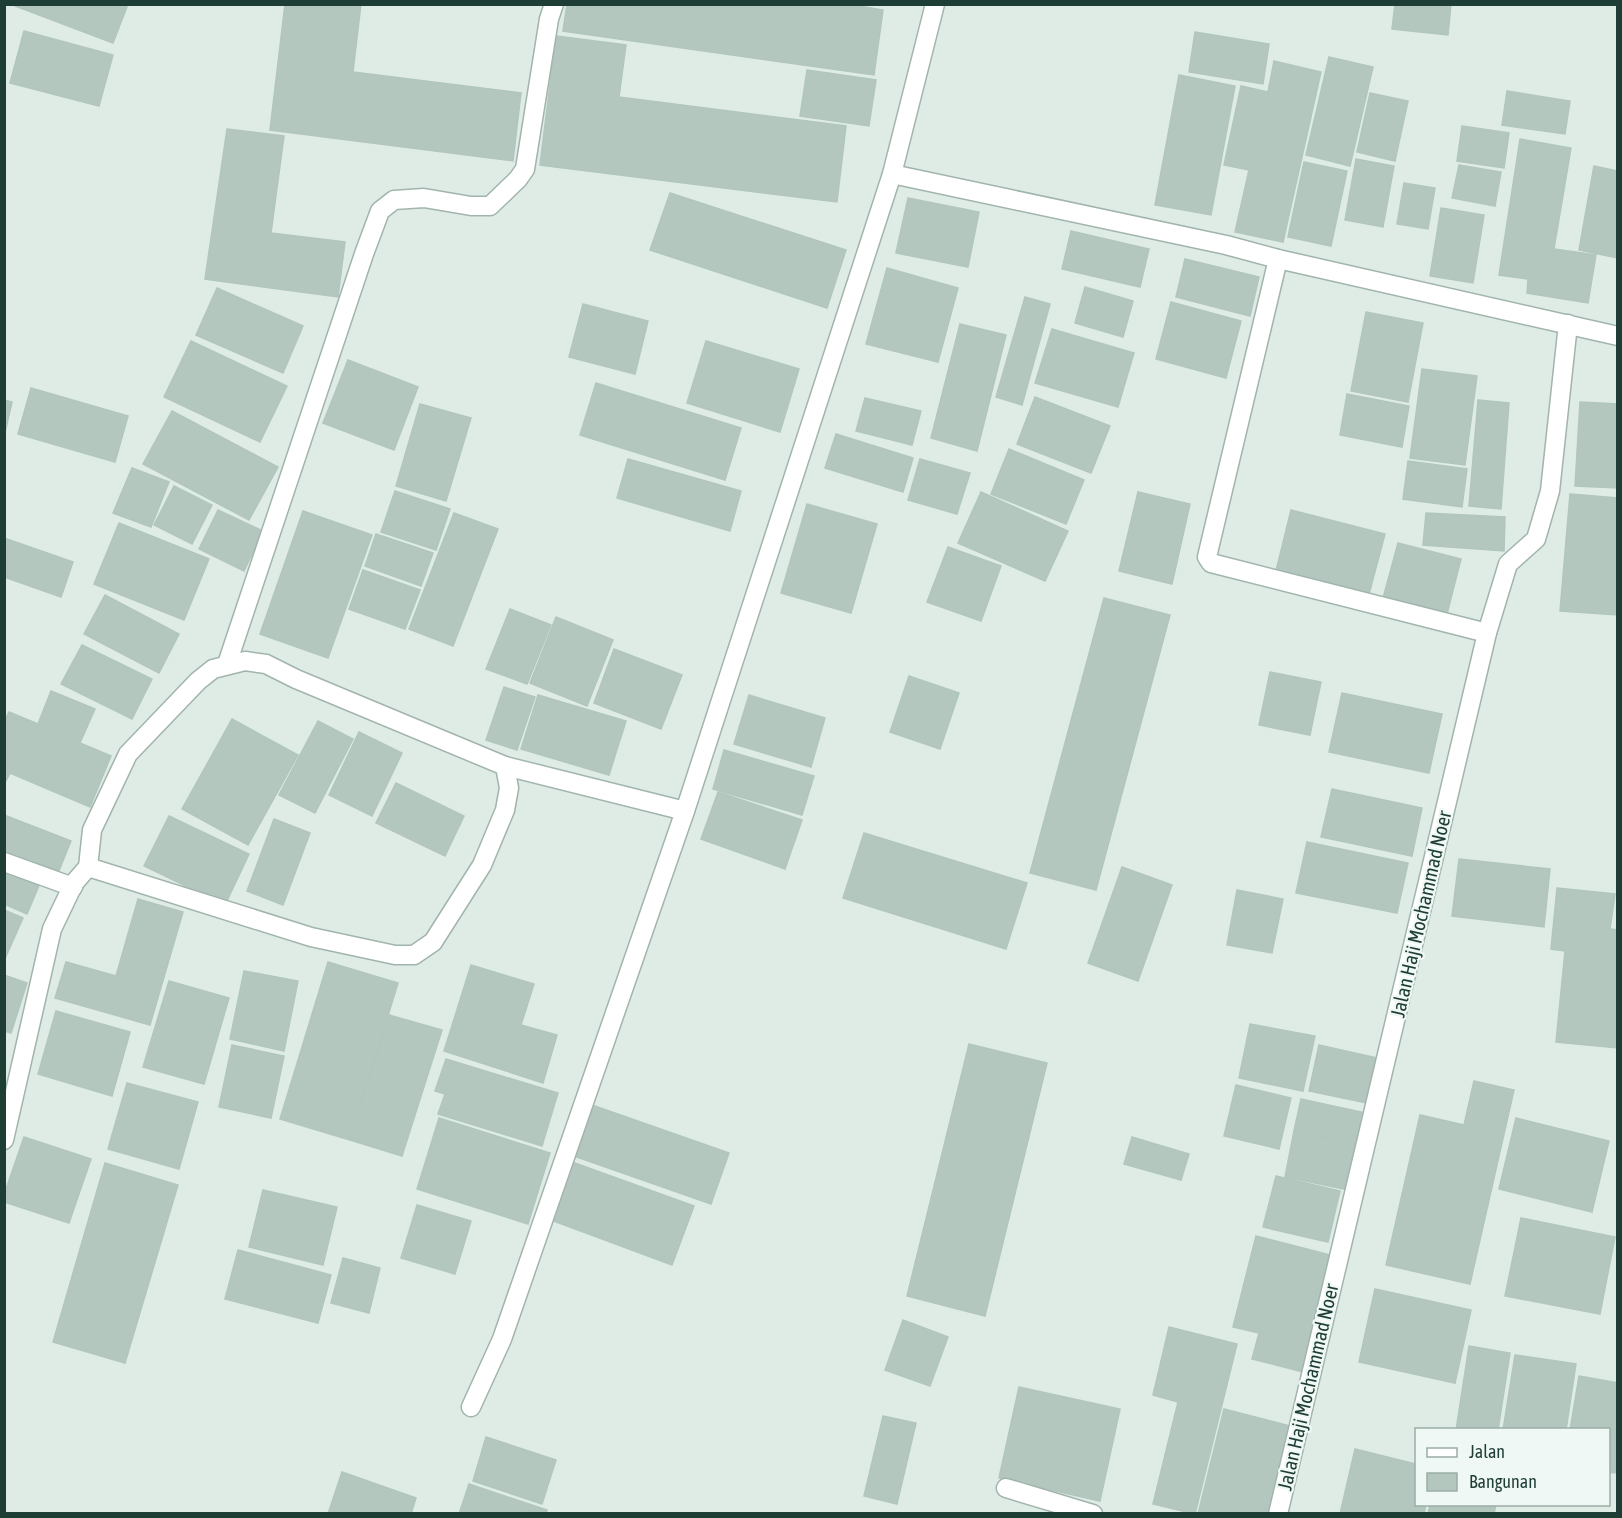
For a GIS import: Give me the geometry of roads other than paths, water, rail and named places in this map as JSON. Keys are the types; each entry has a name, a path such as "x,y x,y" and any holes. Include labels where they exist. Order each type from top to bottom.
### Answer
{"street":[{"path":"226,664 364,254 381,211 394,200 424,198 471,206 490,206 518,179 525,169 549,19 554,4"},
{"path":"471,1407 502,1339 685,811 892,174 935,4"},
{"path":"892,174 1226,245 1278,259 1617,336"},
{"path":"1278,259 1207,558 1211,563 1488,633"},
{"name":"Jalan Haji Mochammad Noer","path":"1278,1514 1488,633 1508,564 1536,539 1550,491 1568,324"},
{"path":"4,1140 52,929 73,887 88,867 92,830 128,754 198,681 213,669 245,661 266,664 296,679 505,766 685,811"},
{"path":"88,867 311,937 395,955 414,955 433,942 482,865 505,810 509,788 505,766"},
{"path":"4,862 73,887"},
{"path":"1006,1488 1093,1514"}]}
